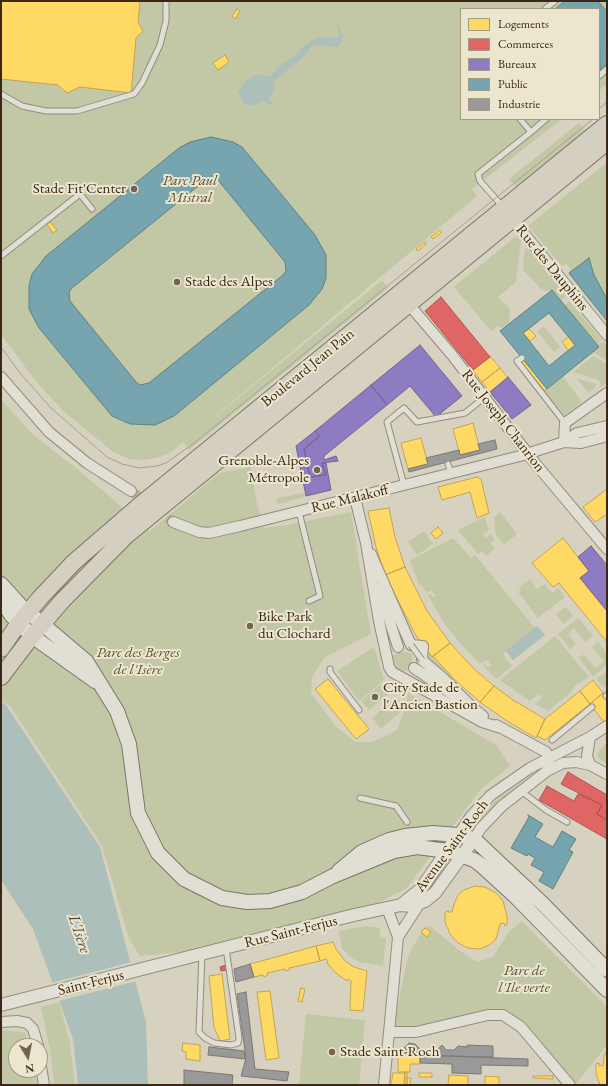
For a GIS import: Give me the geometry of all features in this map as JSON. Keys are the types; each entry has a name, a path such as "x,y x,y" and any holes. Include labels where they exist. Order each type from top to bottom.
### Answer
{"main road":[{"name":"Boulevard Jean Pain","path":"3,675 37,630 63,600 87,574 145,520 404,299 508,214 607,124"},
{"name":"Boulevard Jean Pain","path":"508,214 607,142"},
{"name":"Boulevard Jean Pain","path":"1,649 23,618 74,562 194,460 404,299"},
{"path":"1,584 23,618 37,630 86,661 117,711 129,744 138,813 158,853 184,879 218,897 247,902 270,901 310,889 333,876 362,852 389,840 420,834 458,835 474,839 544,904 607,970"},
{"path":"1,599 11,615 23,618"},
{"path":"333,876 353,869 380,855 405,848 417,847 448,851 462,855 477,863 515,896 607,990"}],"street":[{"name":"Rue des Dauphins","path":"508,214 607,335"},
{"name":"Rue Joseph Chanrion","path":"404,299 452,355 528,453 607,549"},
{"path":"1,377 49,432 87,463 132,491"},
{"path":"564,442 565,423 607,393"},
{"path":"564,442 577,433 607,426"},
{"path":"564,442 581,443 607,436"},
{"name":"Rue Malakoff","path":"172,522 199,532 209,533 404,485 450,468 528,453 564,442"},
{"path":"355,498 366,543 386,656 392,672 482,722 501,728"},
{"path":"366,543 398,647"},
{"path":"370,553 378,567 411,645 423,646"},
{"path":"398,647 406,649 423,646"},
{"path":"402,678 414,668 415,657 423,646"},
{"path":"423,646 422,660 442,676 474,709"},
{"path":"386,656 398,647"},
{"path":"414,668 501,728 546,752 549,758 547,771"},
{"name":"Avenue Saint-Roch","path":"401,905 421,889 472,816 491,796 549,758 606,728"},
{"path":"590,737 587,756 590,765 607,774"},
{"name":"Avenue Saint-Roch","path":"401,905 412,906 420,903 435,893 481,828 502,806 547,771 563,762 576,762 590,765"},
{"name":"Avenue Saint-Roch","path":"398,937 420,903"},
{"name":"Rue Saint-Ferjus","path":"180,960 401,905"},
{"name":"Avenue Saint-Roch","path":"384,1085 398,937 387,908"},
{"name":"Saint-Ferjus","path":"1,1005 180,960"},
{"path":"389,1032 416,1032 488,1015 503,1016 521,1027 570,1085"},
{"path":"1,1022 17,1021 27,1023 33,1029 36,1038"}],"lane":[{"path":"1,94 22,106 46,111 77,110 134,94 142,83 160,44 166,21 166,1"},
{"path":"546,8 555,1"},
{"path":"521,120 531,132"},
{"path":"508,214 480,181 478,174 545,120"},
{"path":"1,256 80,194 92,209"},
{"path":"522,358 517,361 565,423"},
{"path":"404,485 387,422 401,408 404,408 417,422 465,413 485,397"},
{"path":"299,512 320,596 309,601"},
{"path":"411,645 422,660"},
{"path":"330,669 330,672 359,710"},
{"path":"552,740 592,707"},
{"path":"521,791 545,812 567,822"},
{"path":"360,798 396,806 407,822"},
{"path":"202,954 199,1032 205,1038 214,1043 231,1045 238,1043 239,1038 226,948"}],"green space":[{"name":"Parc Paul Mistral","path":"1,1 607,1 607,84 600,90 600,8 460,8 460,120 561,120 472,189 477,196 193,435 382,280 388,288 189,450 183,442 173,451 160,457 143,460 129,459 112,451 63,411 34,379 1,334"},
{"path":"579,123 587,133 538,173 530,176 516,187 509,179"},
{"path":"607,162 607,322 568,274 571,269 566,264 562,266 528,226"},
{"path":"516,236 521,241 516,282 498,297 510,309 509,323 502,328 497,326 491,331 454,287"},
{"path":"526,247 566,296 561,300 552,290 546,291 541,289 523,270 523,260"},
{"path":"569,301 602,340 597,344 565,305"},
{"path":"544,326 560,347 554,352 537,331"},
{"path":"603,341 607,346 607,361 593,352 600,347 598,345"},
{"path":"593,356 607,364 607,383 590,395 599,388 601,383 598,380 573,372"},
{"path":"563,377 582,402 564,415 544,391"},
{"path":"576,378 596,384 597,386 589,393"},
{"name":"Parc des Berges de l'Isère","path":"1,399 31,433 81,472 150,531 219,473 251,467 257,504 264,528 351,512 371,634 324,658 312,677 311,693 336,727 356,742 372,742 397,730 406,707 408,693 496,745 510,766 481,789 406,889 378,903 202,950 140,956 129,939 102,846 10,706 1,700"},
{"path":"304,493 305,497 277,504 277,498"},
{"path":"500,512 517,534 504,545 496,535 494,517"},
{"path":"484,517 489,530 483,534 486,538 491,534 495,540 491,543 495,549 486,556 482,551 478,554 458,530"},
{"path":"424,531 433,544 417,555 408,542"},
{"path":"453,538 471,558 475,555 535,628 503,654 512,666 497,679 483,666 485,664 488,668 491,665 487,660 480,664 444,623 428,595 430,594 433,597 436,595 431,590 426,593 422,585 419,584 410,560"},
{"path":"530,579 537,589 545,584 552,593 558,588 565,597 538,618 518,592 521,590 519,587"},
{"path":"566,607 573,616 564,624 556,614"},
{"path":"578,618 593,636 585,642 574,628 568,634 576,644 570,649 558,634"},
{"path":"555,636 589,677 576,685 568,695 548,711 535,704 542,698 539,694 530,701 500,680"},
{"path":"598,642 607,653 607,664 593,677 579,658 584,654 595,668 604,662 592,647"},
{"path":"374,647 384,680 359,701 337,671"},
{"path":"405,652 412,654 412,662 408,670 400,673 393,667 392,656"},
{"path":"428,652 456,681 459,687 425,660 425,654"},
{"path":"607,671 607,685 604,688 596,679"},
{"name":"City Stade de l'Ancien Bastion","path":"381,684 389,693 369,710 361,701"},
{"path":"396,697 405,708 381,729 372,718"},
{"path":"607,742 607,763 599,759 597,753"},
{"path":"541,770 493,808 479,822 477,821 498,798"},
{"name":"Parc de l'Ile verte","path":"522,921 607,1007 607,1045 576,1084 544,1047 514,1017 420,1027 397,1027 394,1024 408,956 419,936 429,925 460,951 477,962 493,957 508,933"},
{"path":"366,926 380,928 380,936 386,939 383,966 359,962 350,957 342,948 339,931"},
{"path":"59,1002 70,1043 75,1085 54,1085 48,1038 41,1007"},
{"name":"Stade Saint-Roch","path":"306,1014 365,1020 359,1085 299,1085"},
{"path":"1,1030 25,1032 27,1038 8,1038 8,1078 36,1078 37,1085 1,1085"}],"water":[{"path":"337,24 343,36 341,44 336,47 318,45 312,46 302,58 274,81 274,90 269,97 274,107 264,101 253,105 245,105 238,92 245,81 256,75 270,76 281,64 297,54 312,40 321,37 337,38 339,34"},
{"path":"537,626 545,635 513,660 506,651"},
{"name":"L'Isère","path":"1,701 6,705 100,847 146,1022 148,1085 78,1085 73,1039 33,929 1,880"}],"pier":[{"path":"132,962 137,981 58,1001 51,983"}],"building: Logements":[{"path":"1,1 140,1 138,22 143,31 136,38 131,93 80,87 67,93 58,85 1,79"},
{"path":"237,9 240,11 235,19 232,16"},
{"path":"225,55 229,62 218,70 213,63"},
{"path":"50,222 57,230 53,233 47,224"},
{"path":"440,230 442,232 433,239 431,237"},
{"path":"425,242 426,244 418,251 416,249"},
{"path":"529,329 536,336 530,341 523,333"},
{"path":"569,337 575,345 569,351 562,342"},
{"path":"490,356 500,368 482,382 473,370"},
{"path":"524,360 547,389 544,390 521,362"},
{"path":"500,368 508,378 490,392 482,382"},
{"path":"473,423 480,450 460,455 453,429"},
{"path":"421,438 428,464 408,469 401,443"},
{"path":"477,477 481,479 489,513 477,518 470,492 442,500 438,487"},
{"path":"607,489 607,514 595,522 583,507"},
{"path":"389,508 395,537 405,567 385,575 376,547 368,511"},
{"path":"438,527 443,533 436,539 431,533"},
{"path":"563,538 589,571 580,578 607,611 607,642 559,583 553,587 532,563"},
{"path":"405,567 427,611 450,643 432,657 415,634 385,575"},
{"path":"450,643 474,669 494,686 480,702 456,681 433,656"},
{"path":"328,679 369,729 356,739 315,689"},
{"path":"593,680 603,693 590,704 580,691"},
{"path":"494,686 513,700 545,719 536,738 507,721 480,702"},
{"path":"580,691 590,704 545,740 537,736 545,719"},
{"path":"603,693 607,698 607,726 590,704"},
{"path":"475,886 485,887 496,893 503,901 507,916 507,925 505,926 504,923 500,924 496,939 489,945 480,949 468,948 458,943 450,934 445,922 445,913 448,910 448,912 452,912 458,895 464,890"},
{"path":"425,928 431,932 427,937 421,932"},
{"path":"333,942 336,949 346,962 354,967 367,971 363,1011 350,1010 351,981 348,979 347,981 337,974 327,963 328,962 326,959 320,961 316,946"},
{"path":"316,946 320,961 289,968 289,970 285,971 285,969 267,973 268,975 264,977 263,975 254,977 250,964"},
{"path":"222,974 230,1039 220,1041 214,1027 209,976"},
{"path":"301,988 305,989 302,1002 298,1001"},
{"path":"270,991 279,1058 266,1060 257,992"},
{"path":"183,1043 200,1045 200,1061 186,1059 186,1052 182,1051"},
{"path":"607,1050 607,1085 600,1085 596,1074 596,1064 599,1063 599,1066 603,1065 604,1056"},
{"path":"398,1055 420,1056 420,1064 410,1064 410,1072 398,1072"},
{"path":"405,1072 407,1072 407,1085 405,1085 404,1082"},
{"path":"393,1073 405,1073 405,1085 391,1085"},
{"path":"419,1073 432,1073 432,1077 419,1077"},
{"path":"449,1075 468,1076 468,1085 448,1085"},
{"path":"485,1076 499,1077 499,1085 485,1085"},
{"path":"533,1076 553,1076 553,1079 533,1078"},
{"path":"407,1078 411,1078 410,1085 407,1085"}],"building: Commerces":[{"path":"441,297 490,357 473,370 425,311"},
{"path":"568,772 607,795 607,820 597,814 602,805 561,784"},
{"path":"547,786 574,801 578,794 602,805 597,814 607,820 607,839 539,800"},
{"path":"226,965 227,970 221,971 220,967"}],"building: Bureaux":[{"path":"420,345 462,396 436,417 410,386 387,405 371,385"},
{"path":"508,377 531,405 512,419 490,392"},
{"path":"371,385 387,405 324,456 324,460 336,456 338,461 322,463 326,475 310,477 304,449 320,436 315,431"},
{"path":"315,431 320,436 304,449 310,477 326,475 322,463 326,463 331,490 306,496 296,446"},
{"path":"591,546 607,565 607,611 580,578 589,571 578,557"}],"building: Public":[{"path":"565,1 598,1 607,12 607,64 600,70 600,8 556,8"},
{"path":"211,137 233,142 242,147 315,235 326,255 326,278 322,289 309,305 174,416 155,425 130,424 112,416 39,328 29,309 29,286 32,274 46,256 179,148 190,142","holes":["208,178 218,180 285,262 286,271 149,383 140,385 70,301 69,292"]},
{"path":"589,258 594,275 607,299 607,321 569,273"},
{"path":"552,290 599,347 547,389 500,331","holes":["549,313 575,345 549,366 523,333"]},
{"path":"528,815 543,824 535,837 553,847 562,831 576,839 569,850 573,852 553,889 539,881 544,872 531,865 535,858 528,854 527,856 511,848 529,817"}],"building: Industrie":[{"path":"495,440 497,449 409,472 408,469 428,464 426,458 459,450 460,455 480,450 478,444"},
{"path":"250,964 254,977 236,982 234,969"},
{"path":"246,992 255,1069 289,1072 287,1081 241,1076 246,1058 237,994"},
{"path":"409,1043 415,1044 420,1049 433,1051 436,1051 442,1045 446,1050 454,1050 458,1046 467,1047 467,1045 493,1046 493,1057 404,1055 404,1048"},
{"path":"209,1047 244,1051 245,1059 208,1055"},
{"path":"420,1055 528,1059 528,1066 481,1065 481,1074 452,1073 452,1064 420,1063"},
{"path":"184,1070 233,1075 232,1085 184,1085"}],"tunnel":[{"path":"131,491 173,522"}],"tram line":[{"path":"600,108 607,102"},
{"path":"1,347 20,373 51,408 107,457 122,464 139,468 157,466 166,463 193,444 592,120"}],"place":[{"name":"Stade Fit'Center","path":"134,189"},
{"name":"Stade des Alpes","path":"177,282"},
{"name":"Grenoble-Alpes Métropole","path":"317,470"},
{"name":"Bike Park du Clochard","path":"250,626"},
{"name":"City Stade de l'Ancien Bastion","path":"375,697"},
{"name":"Stade Saint-Roch","path":"332,1052"}]}
